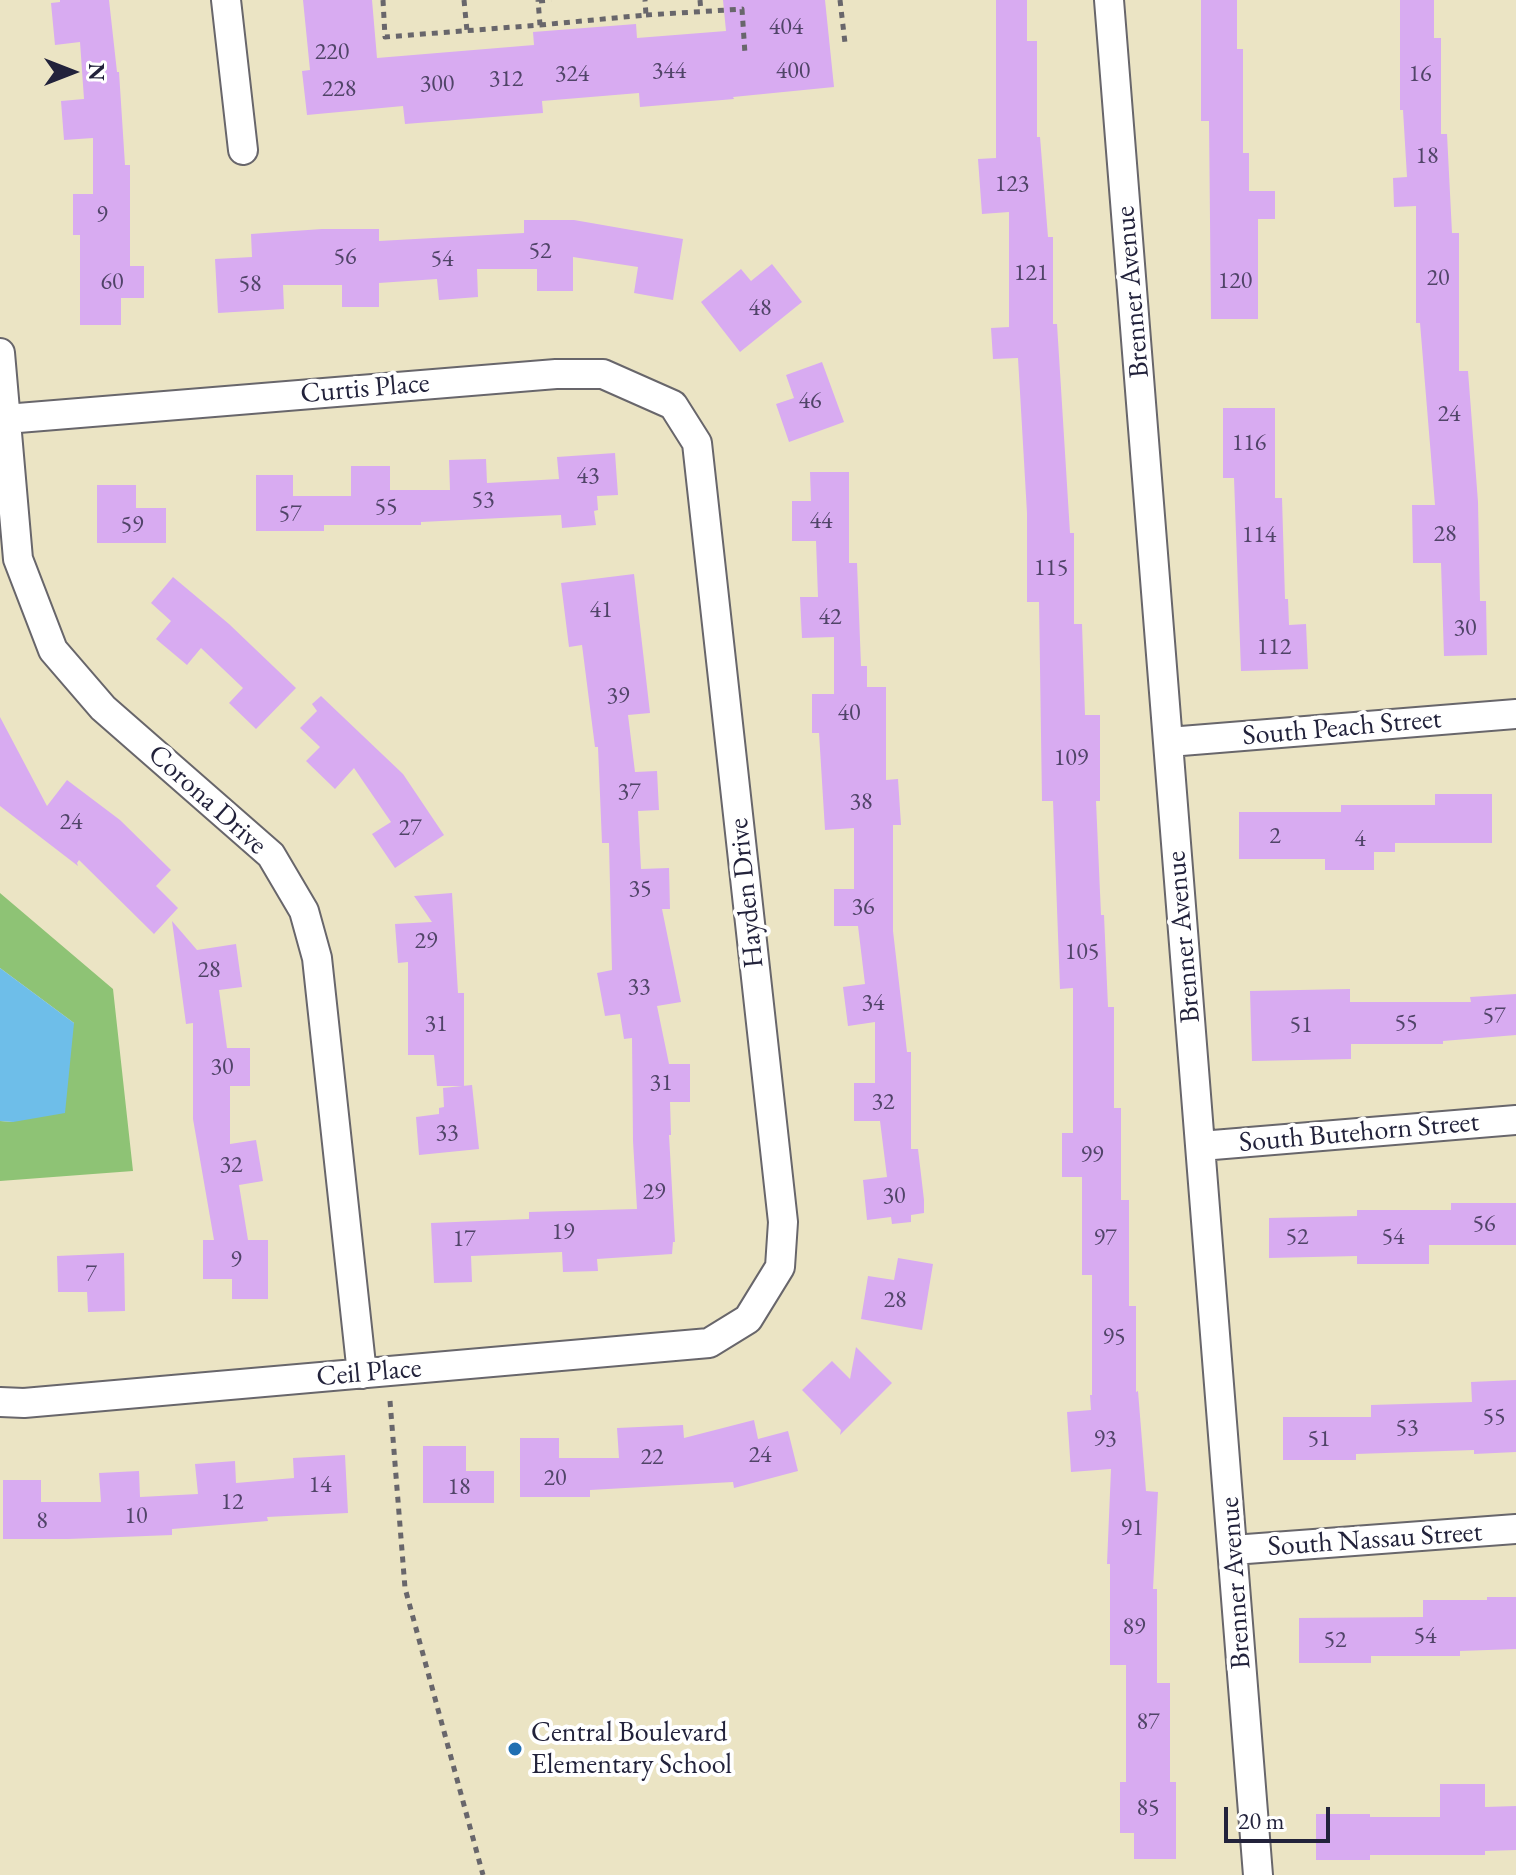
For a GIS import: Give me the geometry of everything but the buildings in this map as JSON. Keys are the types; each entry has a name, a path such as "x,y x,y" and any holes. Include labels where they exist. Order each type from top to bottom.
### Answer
{"street":[{"path":"226,0 243,150"},
{"name":"Brenner Avenue","path":"1109,0 1258,1875"},
{"name":"Corona Drive","path":"0,353 18,559 53,650 103,708 271,855 304,911 317,958 374,1373"},
{"name":"Curtis Place","path":"6,419 556,374 603,374 673,405 697,443"},
{"name":"Hayden Drive","path":"697,443 783,1222 780,1267 748,1319 734,1328"},
{"name":"South Peach Street","path":"1169,742 1516,714"},
{"name":"South Butehorn Street","path":"1201,1146 1516,1120"},
{"name":"Ceil Place","path":"0,1402 709,1343 734,1328"},
{"name":"South Nassau Street","path":"1233,1550 1516,1529"}],"path":[{"path":"383,0 385,37 742,9 745,54"},
{"path":"464,0 467,31"},
{"path":"540,25 538,1 551,0"},
{"path":"645,0 646,15"},
{"path":"700,0 701,12"},
{"path":"840,0 845,43"},
{"path":"374,1373 405,1588 483,1875"}],"green space":[{"path":"0,893 113,989 133,1171 0,1181 0,1121 13,1122 74,1023 0,968"}],"water":[{"path":"0,968 74,1023 65,1113 13,1122 0,1121"}],"place":[{"name":"Central Boulevard Elementary School","path":"515,1749"}]}
